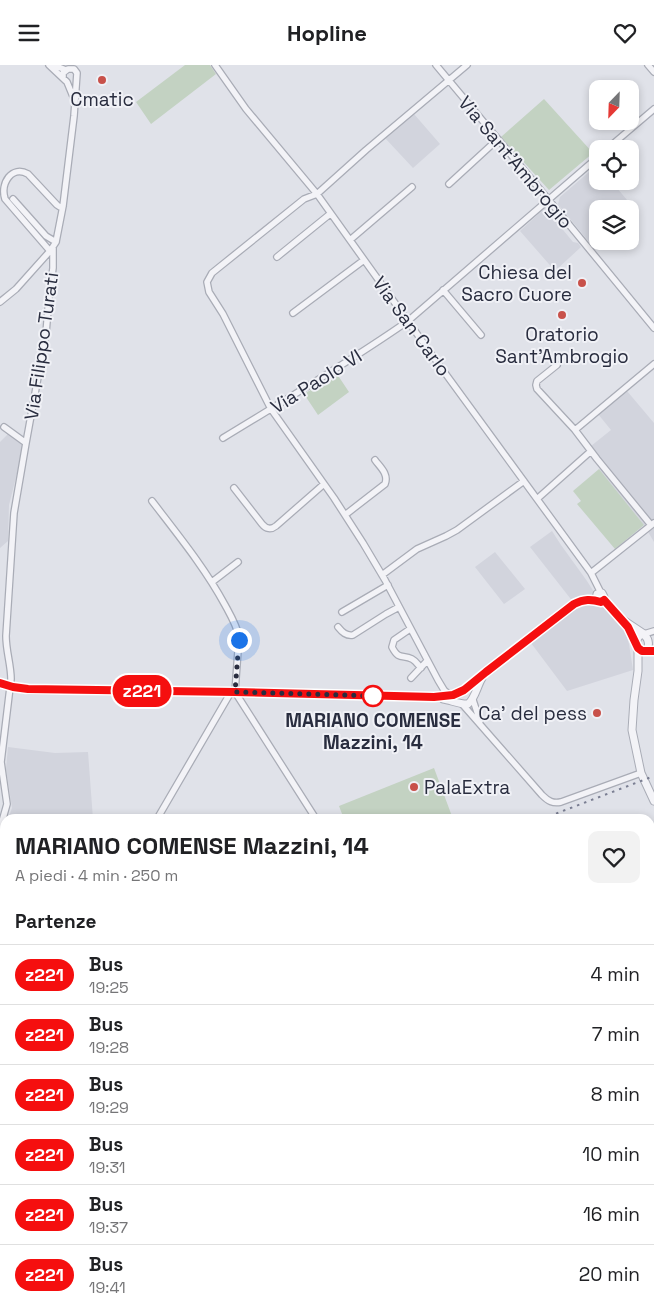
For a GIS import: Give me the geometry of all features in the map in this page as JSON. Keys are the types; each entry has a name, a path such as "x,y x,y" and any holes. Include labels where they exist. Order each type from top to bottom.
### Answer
{"street":[{"path":"49,65 65,80 72,83 76,80"},
{"path":"53,65 74,69 77,73"},
{"path":"0,302 16,289 52,250 56,242 63,206 79,65"},
{"name":"Via San Carlo","path":"215,65 246,109 317,194 591,573 600,597"},
{"name":"Via Sant'Ambrogio","path":"436,65 654,328"},
{"path":"451,696 442,688 388,585 345,515 271,409 210,294 207,282 212,273 255,237 304,199 317,194 366,149 467,65"},
{"path":"648,65 654,72"},
{"path":"70,68 63,73 74,101"},
{"path":"618,140 654,109"},
{"path":"449,184 498,139"},
{"name":"Via Paolo VI","path":"223,438 408,321 589,165"},
{"path":"52,250 5,199 2,194 2,186 10,174 24,172 57,205 63,206"},
{"path":"350,240 412,187"},
{"path":"13,199 46,236 56,242"},
{"path":"276,257 330,213"},
{"name":"Via Filippo Turati","path":"4,814 7,804 1,762 11,671 6,636 13,521 46,333 53,268 52,250"},
{"path":"293,313 364,260"},
{"path":"443,290 481,335"},
{"path":"575,429 654,364"},
{"path":"557,365 538,381 536,388 575,429 652,524 591,573"},
{"name":"Via Filippo Turati","path":"4,427 26,443"},
{"path":"537,499 591,451"},
{"path":"345,515 382,487 387,481 386,476 375,460"},
{"path":"382,575 417,549 452,533 524,481"},
{"path":"234,488 262,526 271,529 324,484"},
{"path":"152,501 212,582 238,632 239,644 233,692 160,814"},
{"path":"212,582 238,562"},
{"path":"342,612 388,585"},
{"path":"641,773 569,800 553,803 544,797 458,698 463,691 486,672 574,604 586,600 600,597 630,631 637,646 642,651 649,651"},
{"path":"338,627 344,633 353,635 399,607"},
{"path":"620,618 651,636 652,646 638,671"},
{"path":"410,629 396,639 392,647 399,655 412,659 421,668"},
{"path":"651,636 638,638 638,671 632,729 641,773 654,801"},
{"path":"411,678 427,661"},
{"path":"438,696 468,705 473,700 478,685 486,672"},
{"path":"438,680 438,696"},
{"path":"0,683 19,689 38,690 438,696 451,696 463,691 469,691 472,693 482,725"},
{"path":"233,692 313,814"}],"shaded area":[{"path":"414,114 440,144 413,168 385,138"},
{"path":"589,172 589,190 619,190 627,200 589,200 589,242 558,204 560,197"},
{"path":"545,208 573,242 578,243 581,247 555,271 520,231"},
{"path":"627,391 654,423 654,542 644,525 599,469 605,464 591,446 611,430 598,414"},
{"path":"8,434 24,446 9,505 8,541 0,548 0,442"},
{"path":"552,531 599,600 611,616 624,628 629,644 633,670 567,691 531,643 577,607 530,547"},
{"path":"495,552 525,589 504,604 475,567"},
{"path":"8,747 55,753 88,752 93,814 10,814 12,808 6,769"}],"green space":[{"path":"185,65 210,65 216,74 151,124 136,102"},
{"path":"544,99 589,149 589,156 549,190 501,137"},
{"path":"337,374 349,392 318,415 304,394"},
{"path":"599,469 644,525 615,549 577,504 581,501 573,491"},
{"name":"PalaExtra","path":"434,768 451,814 342,814 339,806"}],"railway":[{"path":"555,814 654,776"}],"bus line":[{"name":"z221","path":"0,683 28,689 451,696 464,690 574,604 589,599 601,602 604,600 628,627 638,648 642,651 654,651"}],"place":[{"name":"Cmatic","path":"102,80"},
{"name":"Chiesa del Sacro Cuore","path":"582,283"},
{"name":"Oratorio Sant'Ambrogio","path":"562,315"},
{"name":"MARIANO COMENSE Mazzini, 14","path":"373,696"},
{"name":"Ca' del pess","path":"597,713"},
{"name":"PalaExtra","path":"414,787"}],"route":[{"path":"239,640 235,692 376,696 373,696"}]}
